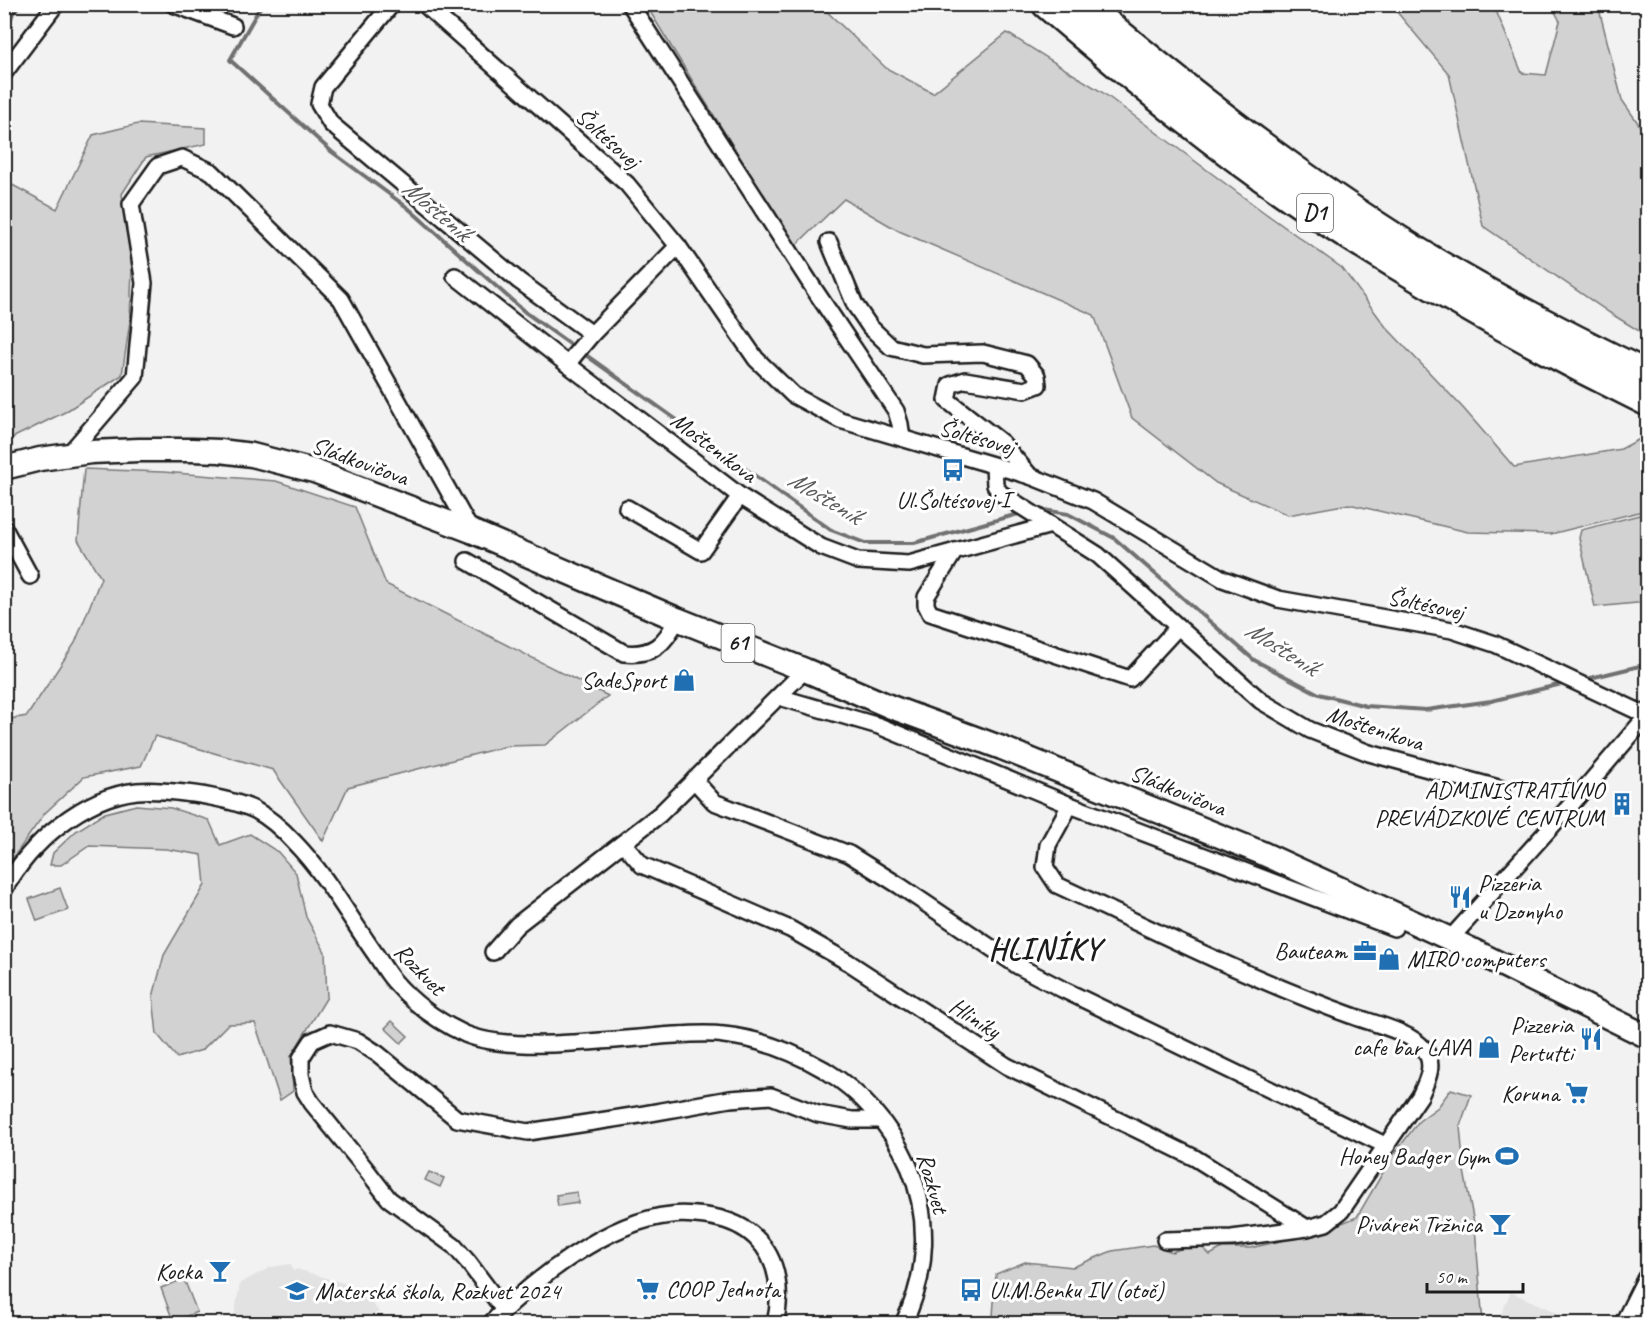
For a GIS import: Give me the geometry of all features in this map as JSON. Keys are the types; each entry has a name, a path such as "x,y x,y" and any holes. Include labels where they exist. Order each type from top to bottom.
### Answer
{"highway":[{"name":"D1","path":"1046,4 1173,110 1325,220 1457,301 1530,342 1616,373 1647,375"},
{"name":"D1","path":"1083,4 1186,89 1265,149 1411,247 1544,323 1616,373 1647,402"}],"main road":[{"name":"Sládkovičova","path":"6,466 69,454 160,450 252,454 314,471 471,531 891,707 1002,748 1262,853 1401,925 1450,939 1644,1034"},
{"path":"1626,1323 1647,1280"}],"street":[{"path":"4,72 56,4"},
{"path":"173,4 233,26"},
{"name":"Mošteníkova","path":"392,4 322,87 319,104 331,124 519,281 580,350 740,496 821,547 858,561 909,564 1050,525"},
{"name":"Šoltésovej","path":"424,4 627,184 678,246 756,359 793,395 840,420 1030,476 1093,501 1223,579 1278,599 1452,630 1495,644 1647,716"},
{"path":"630,4 803,272 896,411 902,438"},
{"path":"69,454 135,377 144,283 131,204 158,166 183,158 212,172 341,299 471,531"},
{"path":"829,242 855,305 870,327 891,347 923,355 983,353 1027,364 1037,376 1038,385 1024,390 965,380 950,385 947,400 1002,443 1030,476"},
{"path":"580,350 678,246"},
{"name":"Mošteníkova","path":"455,276 580,350"},
{"name":"Mošteníkova","path":"994,466 995,485 1000,493 1098,555 1262,701 1310,730 1369,753 1502,789"},
{"path":"627,508 701,551 740,496"},
{"path":"4,528 30,576"},
{"path":"955,551 926,597 926,605 930,613 1130,679 1178,627"},
{"path":"467,561 624,653 637,654 649,651 662,643 671,632 677,619"},
{"path":"493,952 517,925 660,814 805,670"},
{"name":"Sládkovičova","path":"779,697 879,726 1070,805 1401,925"},
{"path":"1450,939 1647,716"},
{"path":"694,780 714,802 849,854 1018,966 1062,990 1387,1146"},
{"name":"Rozkvet","path":"4,890 30,852 67,819 107,798 151,789 207,796 233,802 256,811 283,830 320,871 394,981 418,1004 444,1023 469,1035 493,1041 546,1045 721,1034 756,1041 801,1056 835,1076 862,1098 895,1140 914,1180 923,1227 921,1266 912,1304 903,1323"},
{"path":"1070,805 1048,844 1045,867 1057,885 1299,997 1404,1035 1424,1048 1430,1065 1430,1075 1420,1096 1387,1146 1334,1218 1326,1223 1306,1228 1232,1238 1165,1240"},
{"name":"Hliníky","path":"623,843 642,865 790,929 848,962 1007,1066 1195,1158 1306,1228"},
{"path":"504,1310 454,1246 389,1199 312,1103 305,1092 301,1075 301,1058 312,1041 330,1033 358,1041 378,1054 457,1119 528,1132 730,1099 771,1096 818,1114 852,1120 880,1120"},
{"path":"490,1323 538,1280 567,1259 618,1230 638,1222 672,1214 729,1220 750,1232 759,1241 775,1268 778,1283 776,1323"}],"shaded area":[{"path":"646,5 820,5 886,68 933,93 1007,33 1102,92 1342,268 1386,327 1463,408 1514,467 1621,449 1647,435 1647,510 1551,534 1468,532 1349,504 1288,515 1216,483 1132,418 1094,315 899,231 844,199 795,246"},
{"path":"1391,5 1489,5 1497,13 1522,73 1546,75 1560,21 1551,5 1598,5 1622,100 1647,136 1647,336 1483,226 1449,74"},
{"path":"138,124 206,128 206,144 146,157 122,194 132,268 130,321 122,375 65,412 5,440 5,181 57,209 93,135"},
{"path":"84,469 163,472 276,481 355,507 386,584 608,696 545,745 507,746 348,787 323,841 273,770 155,736 141,766 84,777 45,813 5,869 5,720 27,716 75,643 101,578 78,540"},
{"path":"1647,513 1647,602 1595,607 1579,538 1581,530"},
{"path":"136,805 171,808 209,820 220,845 250,834 278,852 296,873 306,917 325,952 327,997 291,1056 293,1091 280,1100 255,1023 228,1024 202,1050 177,1058 157,1034 153,997 164,955 205,885 202,855 166,849 89,846 61,865 50,865 53,853 76,831 105,813"},
{"path":"60,888 68,910 37,921 29,899"},
{"path":"392,1021 408,1036 401,1043 385,1028"},
{"path":"1451,1089 1471,1095 1460,1126 1464,1171 1475,1228 1483,1323 989,1324 993,1316 996,1274 1025,1262 1073,1267 1112,1251 1153,1245 1172,1252 1198,1243 1210,1255 1222,1248 1250,1248 1320,1232 1357,1217 1392,1157 1419,1121 1438,1107"},
{"path":"429,1172 444,1178 440,1187 425,1180"},
{"path":"577,1192 578,1203 558,1206 556,1195"},
{"name":"Materská škola, Rozkvet 2024","path":"291,1264 293,1271 297,1269 346,1284 367,1298 379,1312 371,1316 373,1323 233,1323 240,1283 271,1267"},
{"path":"184,1279 197,1312 173,1321 161,1288"},
{"path":"1511,1292 1580,1323 1497,1323"}],"waterway":[{"name":"Mošteník","path":"4,36 13,13 20,4"},
{"name":"Mošteník","path":"262,4 230,60 332,152 408,208 525,312 577,349"},
{"name":"Mošteník","path":"583,353 831,530 865,543 914,543 1022,513"},
{"name":"Mošteník","path":"1038,509 1068,514 1114,538 1254,660 1319,694 1366,706 1426,710 1491,701 1566,683"},
{"name":"Mošteník","path":"1582,680 1648,664"}],"place":[{"name":"Ul.Šoltésovej I","path":"953,470"},
{"name":"SadeSport","path":"684,680"},
{"name":"ADMINISTRATÍVNO PREVÁDZKOVÉ CENTRUM","path":"1622,804"},
{"name":"Pizzeria u Dzonyho","path":"1460,897"},
{"name":"Bauteam","path":"1365,951"},
{"name":"MIRO computers","path":"1389,959"},
{"name":"Pizzeria Pertutti","path":"1591,1039"},
{"name":"cafe bar LAVA","path":"1489,1047"},
{"name":"Koruna","path":"1577,1093"},
{"name":"Honey Badger Gym","path":"1507,1156"},
{"name":"Piváreň Tržnica","path":"1500,1224"},
{"name":"Kocka","path":"220,1271"},
{"name":"COOP Jednota","path":"648,1289"},
{"name":"Ul.M.Benku IV (otoč)","path":"971,1290"},
{"name":"Materská škola, Rozkvet 2024","path":"297,1291"}],"district":[{"name":"HLINÍKY","path":"1045,949"}]}
